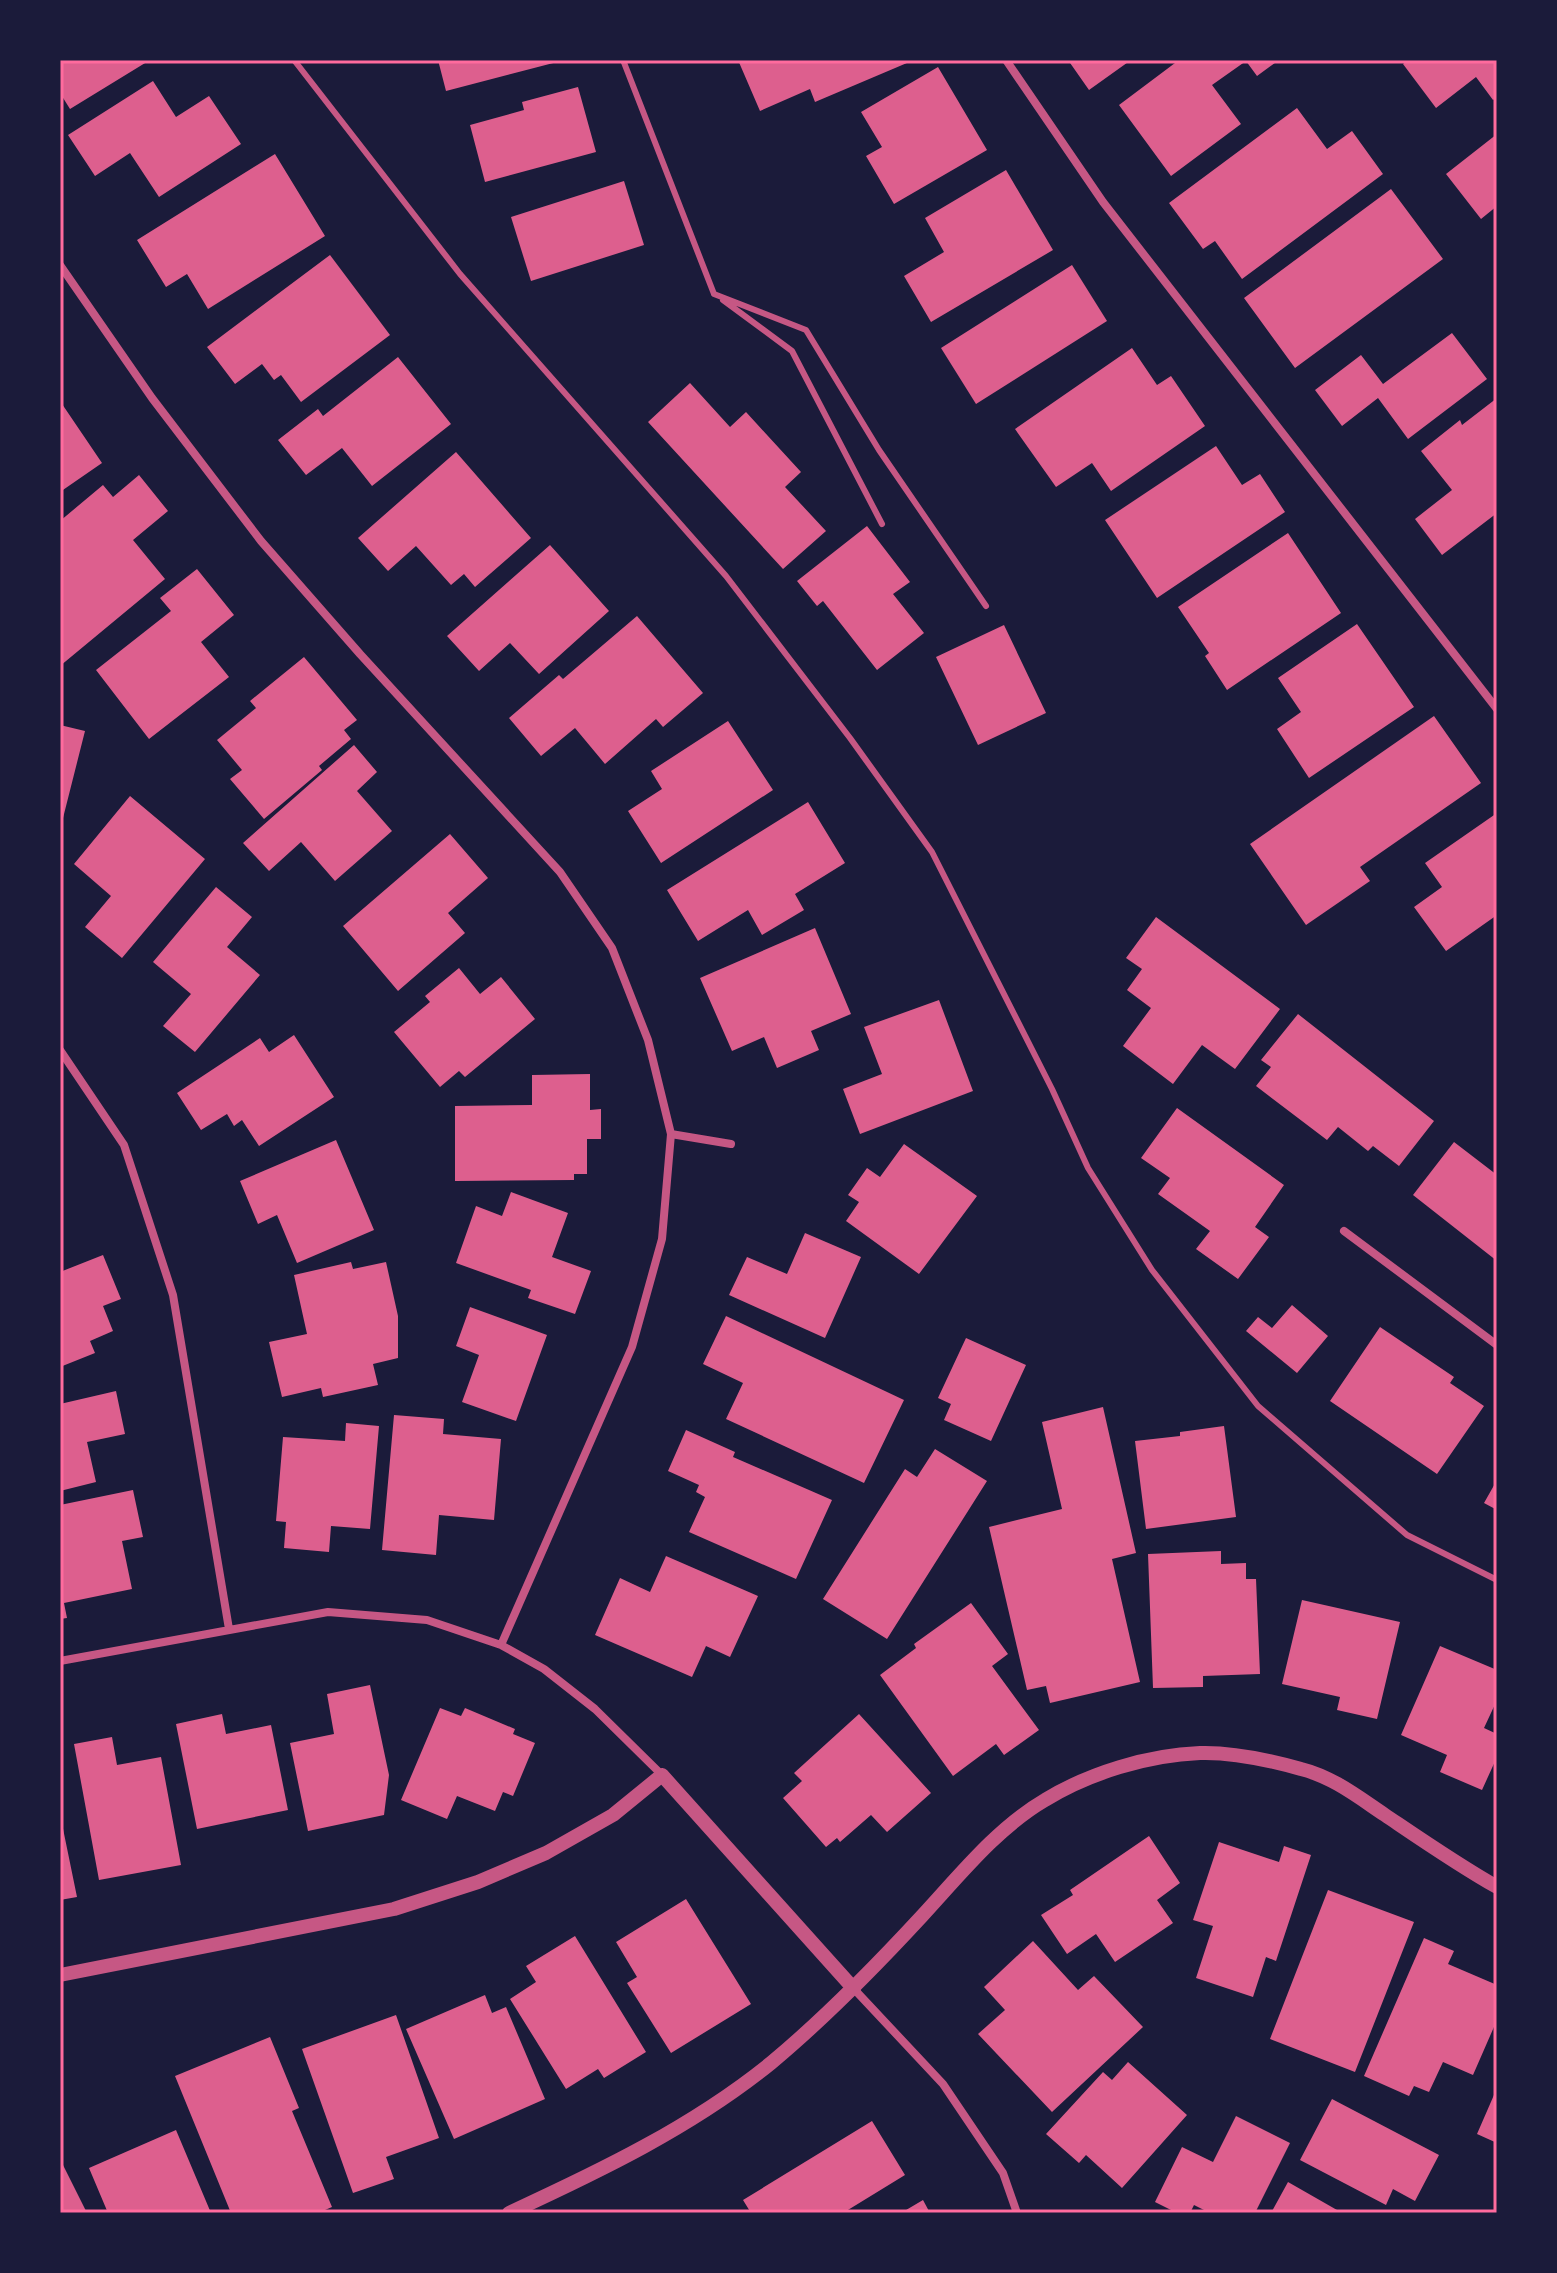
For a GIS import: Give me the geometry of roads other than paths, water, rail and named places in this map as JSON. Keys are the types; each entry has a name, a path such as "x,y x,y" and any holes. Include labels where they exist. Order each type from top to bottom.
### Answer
{"street":[{"path":"1006,60 1103,202 1497,709"},
{"path":"60,265 152,398 261,541 560,872 612,948 648,1040 671,1134 662,1239 632,1347 501,1645"},
{"path":"60,1050 124,1145 173,1295 229,1629"},
{"path":"671,1134 731,1144"},
{"path":"1344,1231 1497,1345"},
{"path":"60,1661 328,1612 427,1620 501,1645 544,1669 595,1709 662,1775 943,2084 1003,2173 1017,2213"},
{"path":"509,2213 595,2173 682,2126 769,2065 854,1989 1004,1831 1044,1800 1093,1777 1148,1759 1200,1753 1254,1758 1304,1769 1344,1787 1497,1887"},
{"path":"60,1975 394,1909 478,1882 546,1853 613,1815 662,1775"}],"lane":[{"path":"294,60 460,274 726,576 850,738 932,852 1052,1089 1088,1168 1152,1270 1258,1406 1407,1535 1497,1580"},
{"path":"623,60 714,294 792,351 882,524"},
{"path":"714,294 806,330 879,450 986,606"}]}
